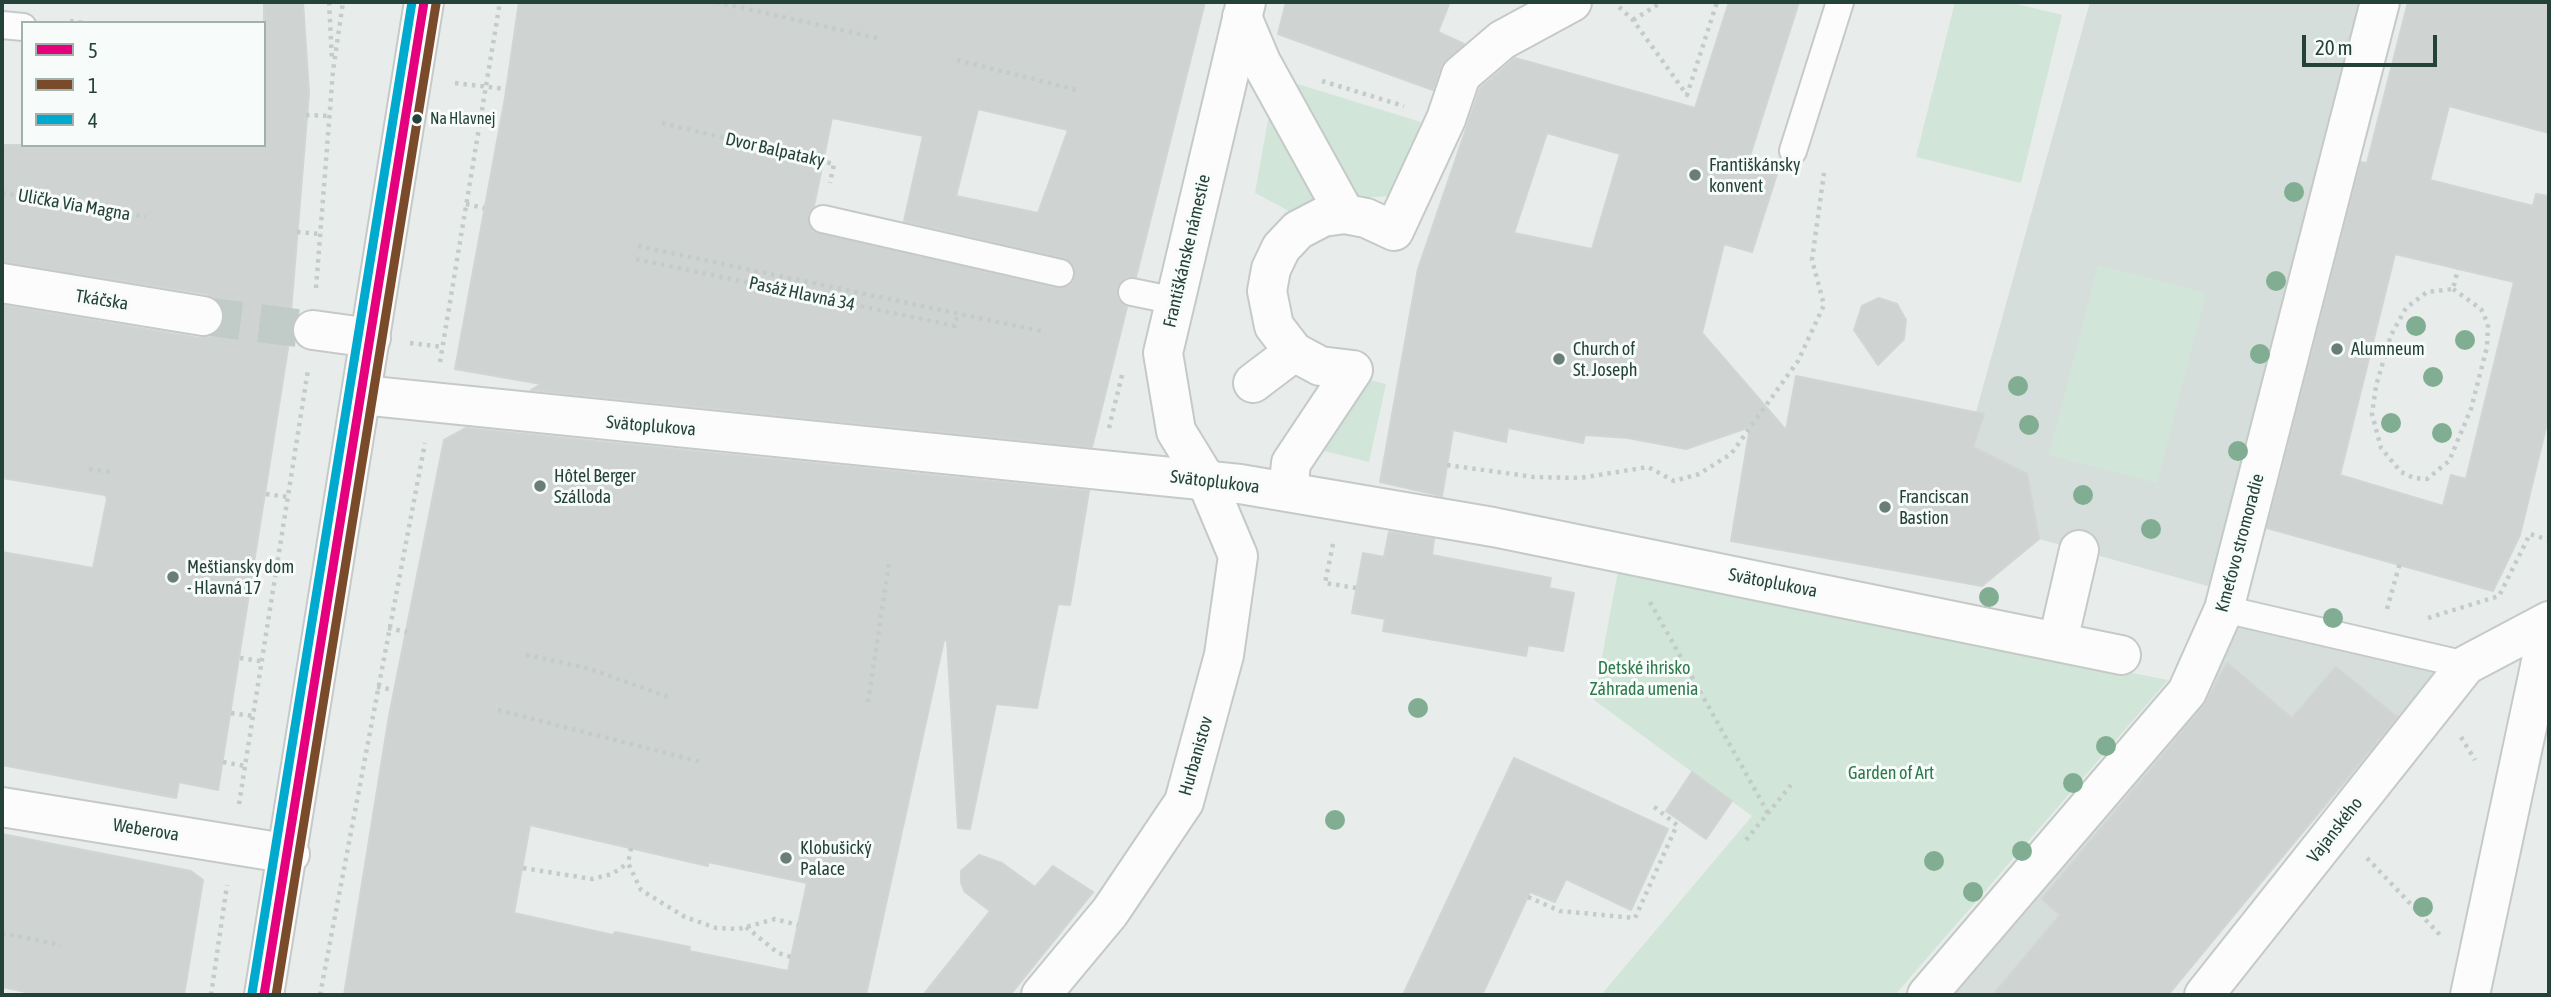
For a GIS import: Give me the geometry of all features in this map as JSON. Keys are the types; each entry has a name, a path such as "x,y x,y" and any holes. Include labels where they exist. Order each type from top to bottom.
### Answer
{"street":[{"path":"264,995 289,854 424,2"},
{"path":"1288,492 1292,463 1353,370 1320,366 1294,352 1274,326 1268,307 1271,269 1281,248 1298,230 1323,217 1345,214 1366,218 1394,231 1446,119 1461,75 1502,40 1572,2"},
{"name":"Kmeťovo stromoradie","path":"1927,995 2187,692 2224,609 2380,2"},
{"name":"Františkánske námestie","path":"1244,10 1261,62 1345,214"},
{"name":"Františkánske námestie","path":"1206,480 1176,431 1163,354 1244,10"},
{"name":"Tkáčska","path":"2,283 203,316"},
{"path":"313,330 371,338"},
{"path":"1253,383 1294,352"},
{"name":"Svätoplukova","path":"362,395 433,405 1206,480 1288,492 1622,552 2121,655"},
{"name":"Hurbanistov","path":"1041,995 1110,912 1184,802 1224,655 1238,556 1206,480"},
{"path":"2058,641 2079,550"},
{"name":"Vajanského","path":"2204,995 2466,665 2549,622"},
{"name":"Vajanského","path":"2470,995 2549,622"},
{"name":"Weberova","path":"2,807 289,854"}],"lane":[{"path":"1793,151 1840,2"},
{"path":"2,25 21,27"},
{"path":"823,219 1060,272"},
{"path":"1132,292 1176,301"},
{"path":"2224,609 2466,665"}],"path":[{"path":"329,2 333,71"},
{"path":"211,995 313,330 333,71 343,2"},
{"path":"320,995 388,628 433,405 500,2"},
{"path":"716,2 877,38"},
{"path":"1633,20 1662,2"},
{"path":"1619,7 1633,20 1686,95 1717,2"},
{"path":"957,60 1077,90"},
{"path":"451,82 506,89"},
{"path":"1337,86 1446,119"},
{"path":"306,115 330,116"},
{"name":"Dvor Balpataky","path":"662,123 834,164 823,219"},
{"path":"1447,465 1534,477 1580,478 1647,467 1674,481 1699,474 1731,454 1798,361 1824,305 1812,260 1824,171"},
{"name":"Ulička Via Magna","path":"2,192 146,217"},
{"path":"466,204 484,208"},
{"path":"297,232 321,234"},
{"name":"Pasáž Hlavná 34","path":"638,246 1045,332"},
{"name":"Pasáž Hlavná 34","path":"636,259 954,326 958,313"},
{"path":"2453,289 2458,269"},
{"path":"2453,289 2481,309 2488,324 2487,347 2471,409 2449,461 2427,479 2414,478 2401,472 2381,448 2372,414 2376,386 2391,335 2406,308 2427,292 2453,289"},
{"path":"89,469 111,472"},
{"path":"265,494 288,497"},
{"path":"1341,502 1325,583 1356,588"},
{"path":"2421,620 2499,596 2530,534 2549,540"},
{"path":"1622,552 1768,813"},
{"path":"868,702 889,563"},
{"path":"2385,618 2400,563"},
{"path":"388,628 407,632"},
{"path":"526,655 587,668 669,697"},
{"path":"240,658 261,661"},
{"path":"377,687 394,691"},
{"path":"498,710 701,762"},
{"path":"231,713 253,716"},
{"path":"223,762 245,766"},
{"path":"1746,840 1791,785"},
{"path":"1528,897 1560,911 1635,918 1677,825 1653,806"},
{"path":"631,848 628,863 641,890 656,902 716,928 746,927 775,919 798,925"},
{"path":"523,867 592,879 612,874 628,863"},
{"path":"2381,874 2448,943"},
{"path":"746,927 778,953 791,957"},
{"path":"2,933 61,945"}],"shaded area":[{"path":"2090,2 2380,2 2229,592 2039,539 2027,474 1973,447 1980,426 1976,412"},
{"path":"2224,609 2444,660 2399,719 2168,995 1928,995 2187,692"}],"green space":[{"path":"1955,2 2009,2 2062,15 2021,183 1916,157"},
{"path":"1291,82 1421,122 1393,196 1354,198"},
{"path":"1270,108 1325,202 1302,218 1255,193"},
{"path":"2098,265 2206,293 2157,483 2049,455"},
{"path":"1367,379 1386,384 1369,462 1324,451"},
{"name":"Garden of Art","path":"1618,571 2168,680 1895,995 1601,995 1752,816 1594,700"}],"building":[{"path":"264,2 303,2 309,93 288,348 218,790 179,782 176,798 2,765 2,552 93,568 107,499 105,495 2,478 2,305 199,338 210,337 219,330 225,319 223,308 207,294 2,262 2,145 266,147"},
{"path":"519,2 1205,2 1136,277 1126,277 1117,288 1117,298 1127,307 1092,447 531,390 541,384 455,369 505,98","holes":["978,109 1068,130 1038,213 956,196","832,118 923,136 904,221 1063,258 1075,268 1072,283 1056,288 813,231 808,216 814,206"]},
{"path":"1286,2 1450,2 1438,32 1464,44 1441,67 1433,90 1278,34"},
{"path":"1729,2 1799,2 1748,162 1778,171 1752,252 1724,244 1702,333 1786,430 1796,376 1984,414 1973,447 2027,474 2039,539 1982,586 1731,541 1750,427 1686,449 1628,438 1585,435 1583,443 1508,428 1506,442 1453,430 1442,496 1380,482 1418,269 1480,88 1515,58 1695,108","holes":["1547,133 1620,154 1592,249 1514,233"]},
{"name":"Alumneum","path":"2408,2 2549,2 2549,133 2449,106 2430,180 2533,206 2536,194 2549,196 2549,415 2520,535 2493,591 2267,528 2361,162 2367,163","holes":["2395,254 2514,282 2466,479 2451,475 2443,506 2340,475"]},
{"path":"1879,298 1897,304 1906,320 1904,339 1878,365 1854,330 1862,306"},
{"path":"466,428 1089,491 1070,605 1058,604 1037,708 996,704 970,829 958,828 947,640 944,640 866,995 344,995 389,716 444,440","holes":["530,825 708,866 708,862 807,883 788,971 689,951 690,947 615,932 613,935 514,913"]},
{"path":"1389,532 1434,539 1432,555 1551,578 1549,588 1574,593 1563,651 1528,645 1526,656 1383,631 1385,619 1352,613 1363,553 1384,557"},
{"path":"2227,663 2292,718 2336,667 2397,717 2168,995 1993,995 2060,915 2042,899 2204,706"},
{"path":"1514,758 1668,829 1631,910 1566,879 1555,902 1530,892 1482,995 1403,995"},
{"path":"1692,772 1732,801 1706,839 1666,811"},
{"path":"2,834 191,871 203,880 184,995 40,995 2,987"},
{"path":"979,855 1002,863 1035,887 1053,866 1093,892 1010,995 923,995 990,911 965,892 961,883 961,871"}],"tunnel":[{"path":"203,316 313,330"}],"transit line":[{"name":"4","path":"252,993 412,2"},
{"name":"5","path":"264,995 424,2"},
{"name":"1","path":"276,995 436,4"}],"place":[{"name":"Na Hlavnej","path":"417,119"},
{"name":"Františkánsky konvent","path":"1695,175"},
{"name":"Alumneum","path":"2337,349"},
{"name":"Church of St. Joseph","path":"1559,359"},
{"name":"Hôtel Berger Szálloda","path":"540,486"},
{"name":"Franciscan Bastion","path":"1885,507"},
{"name":"Meštiansky dom - Hlavná 17","path":"173,577"},
{"name":"Klobušický Palace","path":"786,858"}],"park label":[{"name":"Detské ihrisko Záhrada umenia","path":"1644,678"}]}
